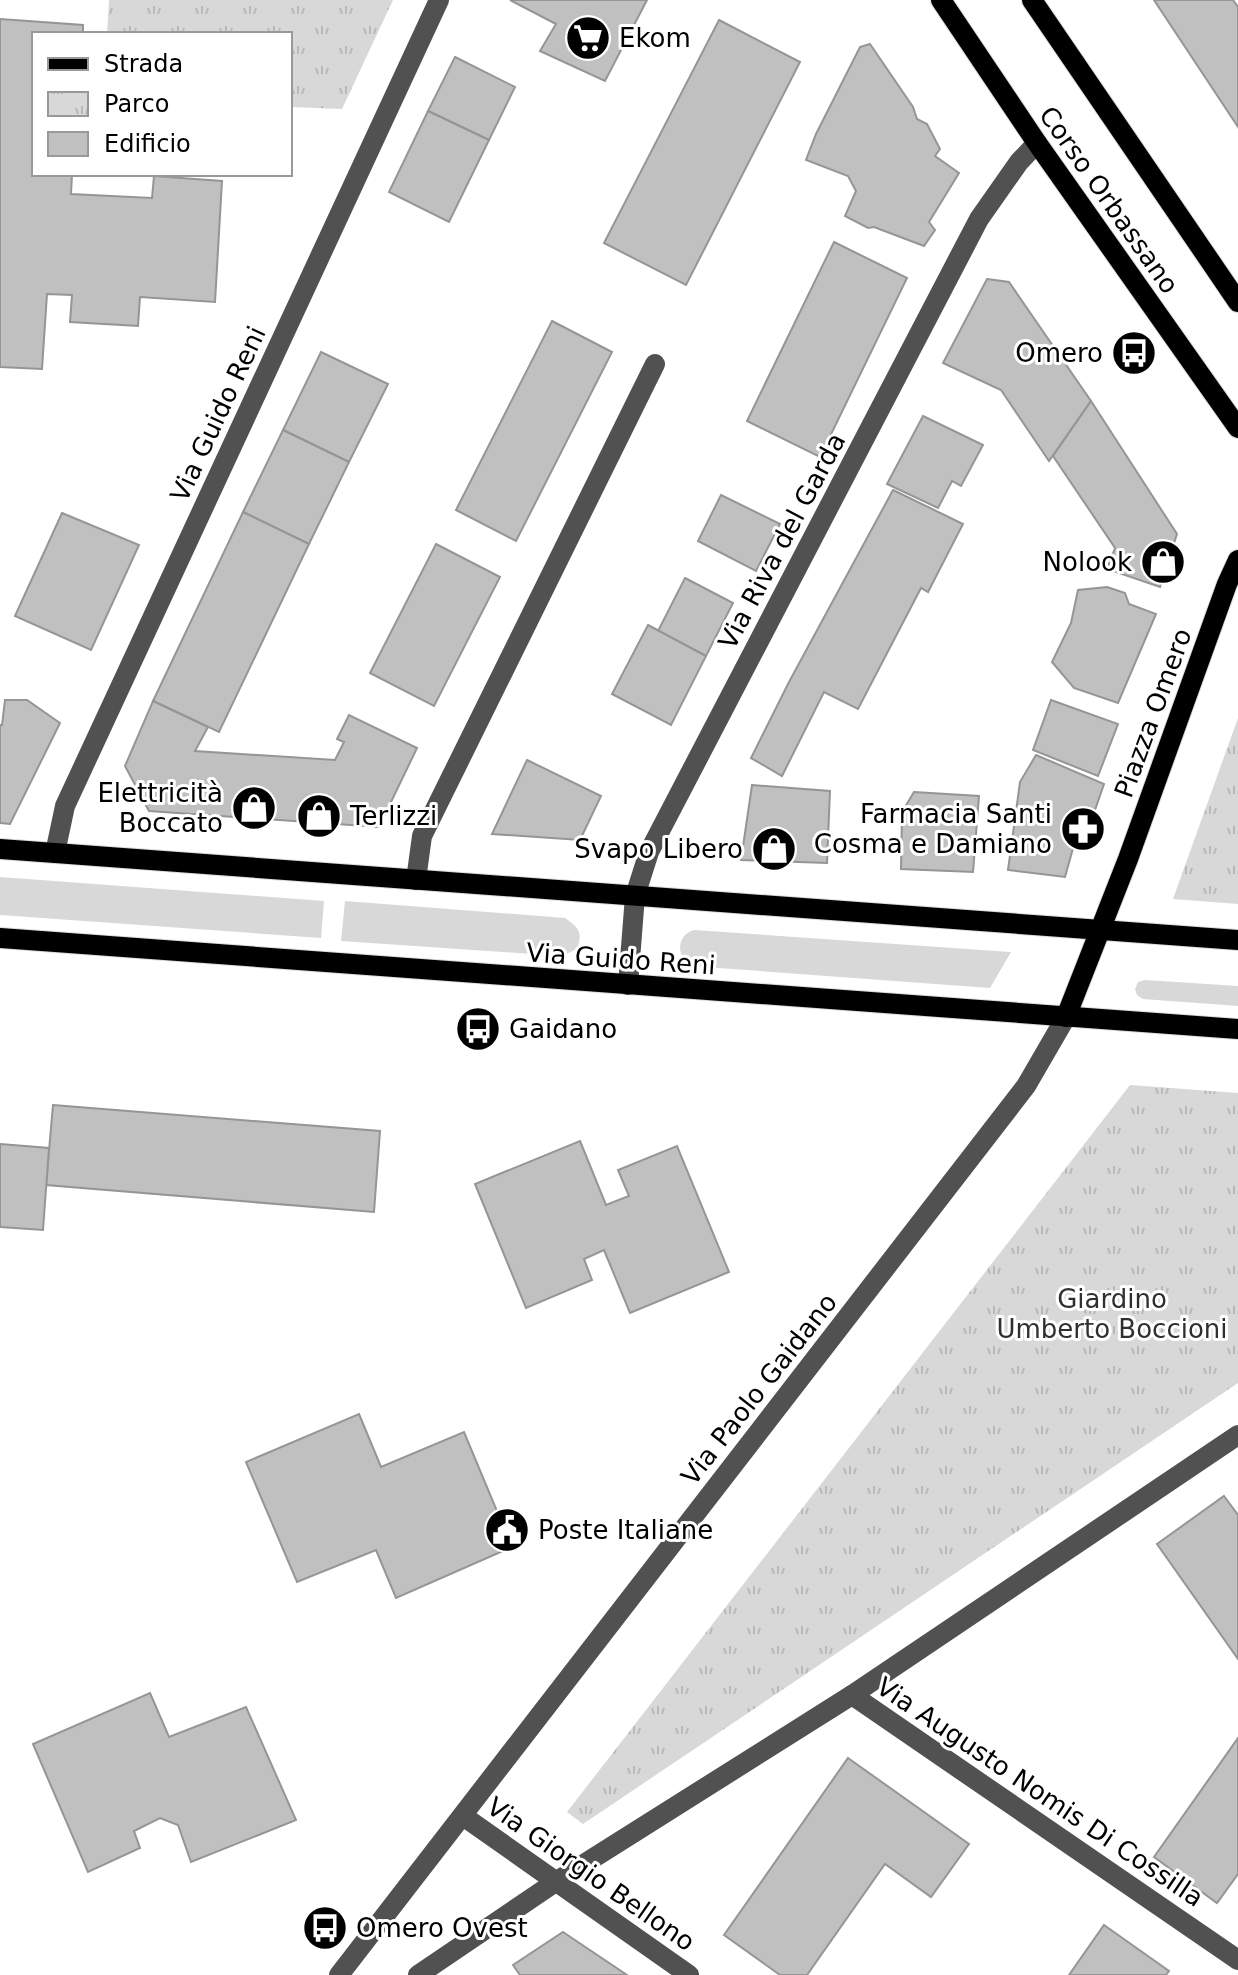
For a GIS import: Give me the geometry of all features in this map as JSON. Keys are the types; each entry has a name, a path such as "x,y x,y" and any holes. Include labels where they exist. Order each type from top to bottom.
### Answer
{"main road":[{"name":"Corso Orbassano","path":"941,0 1037,143 1238,428"},
{"name":"Corso Orbassano","path":"1032,0 1238,302"},
{"name":"Piazza Omero","path":"1101,930 1238,560"},
{"path":"0,849 1238,940"},
{"name":"Via Paolo Gaidano","path":"1066,1017 1101,930"},
{"name":"Via Guido Reni","path":"0,938 1238,1029"}],"street":[{"name":"Via Guido Reni","path":"55,853 65,806 439,0"},
{"name":"Via Riva del Garda","path":"628,985 635,896 649,852 979,219 1019,162 1037,143"},
{"path":"416,880 422,836 655,364"},
{"name":"Via Paolo Gaidano","path":"339,1975 1026,1086 1066,1017"},
{"path":"418,1975 557,1881 852,1695 1238,1435"},
{"name":"Via Augusto Nomis Di Cossilla","path":"852,1695 1238,1960"},
{"name":"Via Giorgio Bellono","path":"463,1816 689,1975"}],"green space":[{"path":"109,0 393,0 342,109 292,107 292,32 107,32"},
{"path":"1238,718 1238,904 1173,899"},
{"path":"0,877 324,901 321,938 0,915"},
{"path":"345,901 565,918 577,928 580,938 577,949 562,956 341,941"},
{"path":"694,930 1011,952 990,988 691,966 683,957 680,947 684,937"},
{"path":"1138,982 1238,986 1238,1006 1143,999 1135,989"},
{"name":"Giardino Umberto Boccioni","path":"1130,1085 1238,1093 1238,1383 583,1824 567,1812"}],"building":[{"name":"Ekom","path":"510,0 647,0 605,81 540,51 556,24"},
{"path":"1154,0 1233,0 1238,7 1238,127"},
{"path":"0,19 83,25 83,32 32,32 32,176 72,176 71,194 152,198 154,176 222,181 215,302 140,297 138,326 70,322 72,295 47,294 42,369 0,367"},
{"path":"719,20 800,62 686,285 604,243"},
{"path":"870,44 913,107 917,119 927,124 940,149 935,156 959,173 929,222 935,230 924,246 874,227 868,228 845,216 856,191 848,176 806,160 860,47"},
{"path":"455,57 515,87 489,140 428,111"},
{"path":"428,111 489,140 449,222 389,192"},
{"path":"834,242 907,278 820,457 747,421"},
{"path":"987,279 1009,282 1091,401 1049,461 1001,390 943,363"},
{"path":"552,321 612,352 516,541 456,510"},
{"path":"321,352 388,384 349,462 283,430"},
{"path":"1091,401 1177,534 1160,587 1107,569 1115,548 1053,456"},
{"path":"923,416 983,445 961,486 952,481 938,508 887,484"},
{"path":"283,430 349,462 309,544 243,512"},
{"path":"893,490 963,524 928,592 921,588 858,709 824,692 782,776 751,758"},
{"path":"721,495 780,524 756,571 698,541"},
{"path":"243,512 309,544 219,732 153,701"},
{"path":"62,513 139,545 91,650 15,616"},
{"path":"436,544 500,577 434,706 370,673"},
{"path":"685,578 733,603 706,656 658,631"},
{"path":"1107,587 1125,593 1129,604 1156,614 1118,703 1074,688 1052,662 1071,623 1078,590"},
{"path":"648,625 706,656 671,725 612,694"},
{"path":"5,700 27,700 60,723 10,824 0,823 0,725"},
{"path":"1051,700 1118,724 1098,776 1033,750"},
{"path":"153,701 208,727 195,751 335,760 344,742 337,739 349,715 417,748 379,827 149,811 125,766"},
{"path":"1036,755 1104,784 1088,830 1077,834 1065,877 1008,870 1020,782"},
{"path":"527,760 601,796 580,840 492,834"},
{"path":"752,785 830,791 827,863 741,860"},
{"path":"914,792 979,796 973,872 901,869 902,812"},
{"path":"53,1105 380,1131 374,1212 46,1185"},
{"path":"580,1141 606,1205 629,1196 618,1170 677,1146 729,1272 630,1313 604,1250 584,1259 592,1280 526,1308 475,1184"},
{"path":"0,1144 49,1148 43,1230 0,1227"},
{"path":"359,1414 381,1467 464,1432 512,1547 396,1598 376,1550 297,1582 246,1462"},
{"path":"1224,1496 1238,1515 1238,1659 1157,1544"},
{"path":"150,1693 169,1737 246,1707 296,1820 191,1862 178,1825 160,1818 134,1831 140,1848 88,1872 33,1744"},
{"path":"1238,1738 1238,1874 1217,1903 1154,1857"},
{"path":"848,1758 969,1844 931,1897 885,1864 807,1975 780,1975 724,1935"},
{"path":"1104,1925 1169,1971 1166,1975 1069,1975"},
{"path":"563,1932 627,1975 520,1975 513,1965"}],"place":[{"name":"Ekom","path":"588,38"},
{"name":"Omero","path":"1134,353"},
{"name":"Nolook","path":"1163,562"},
{"name":"Elettricità Boccato","path":"254,808"},
{"name":"Terlizzi","path":"319,816"},
{"name":"Farmacia Santi Cosma e Damiano","path":"1083,829"},
{"name":"Svapo Libero","path":"774,849"},
{"name":"Gaidano","path":"478,1029"},
{"name":"Poste Italiane","path":"507,1530"},
{"name":"Omero Ovest","path":"325,1928"}]}
